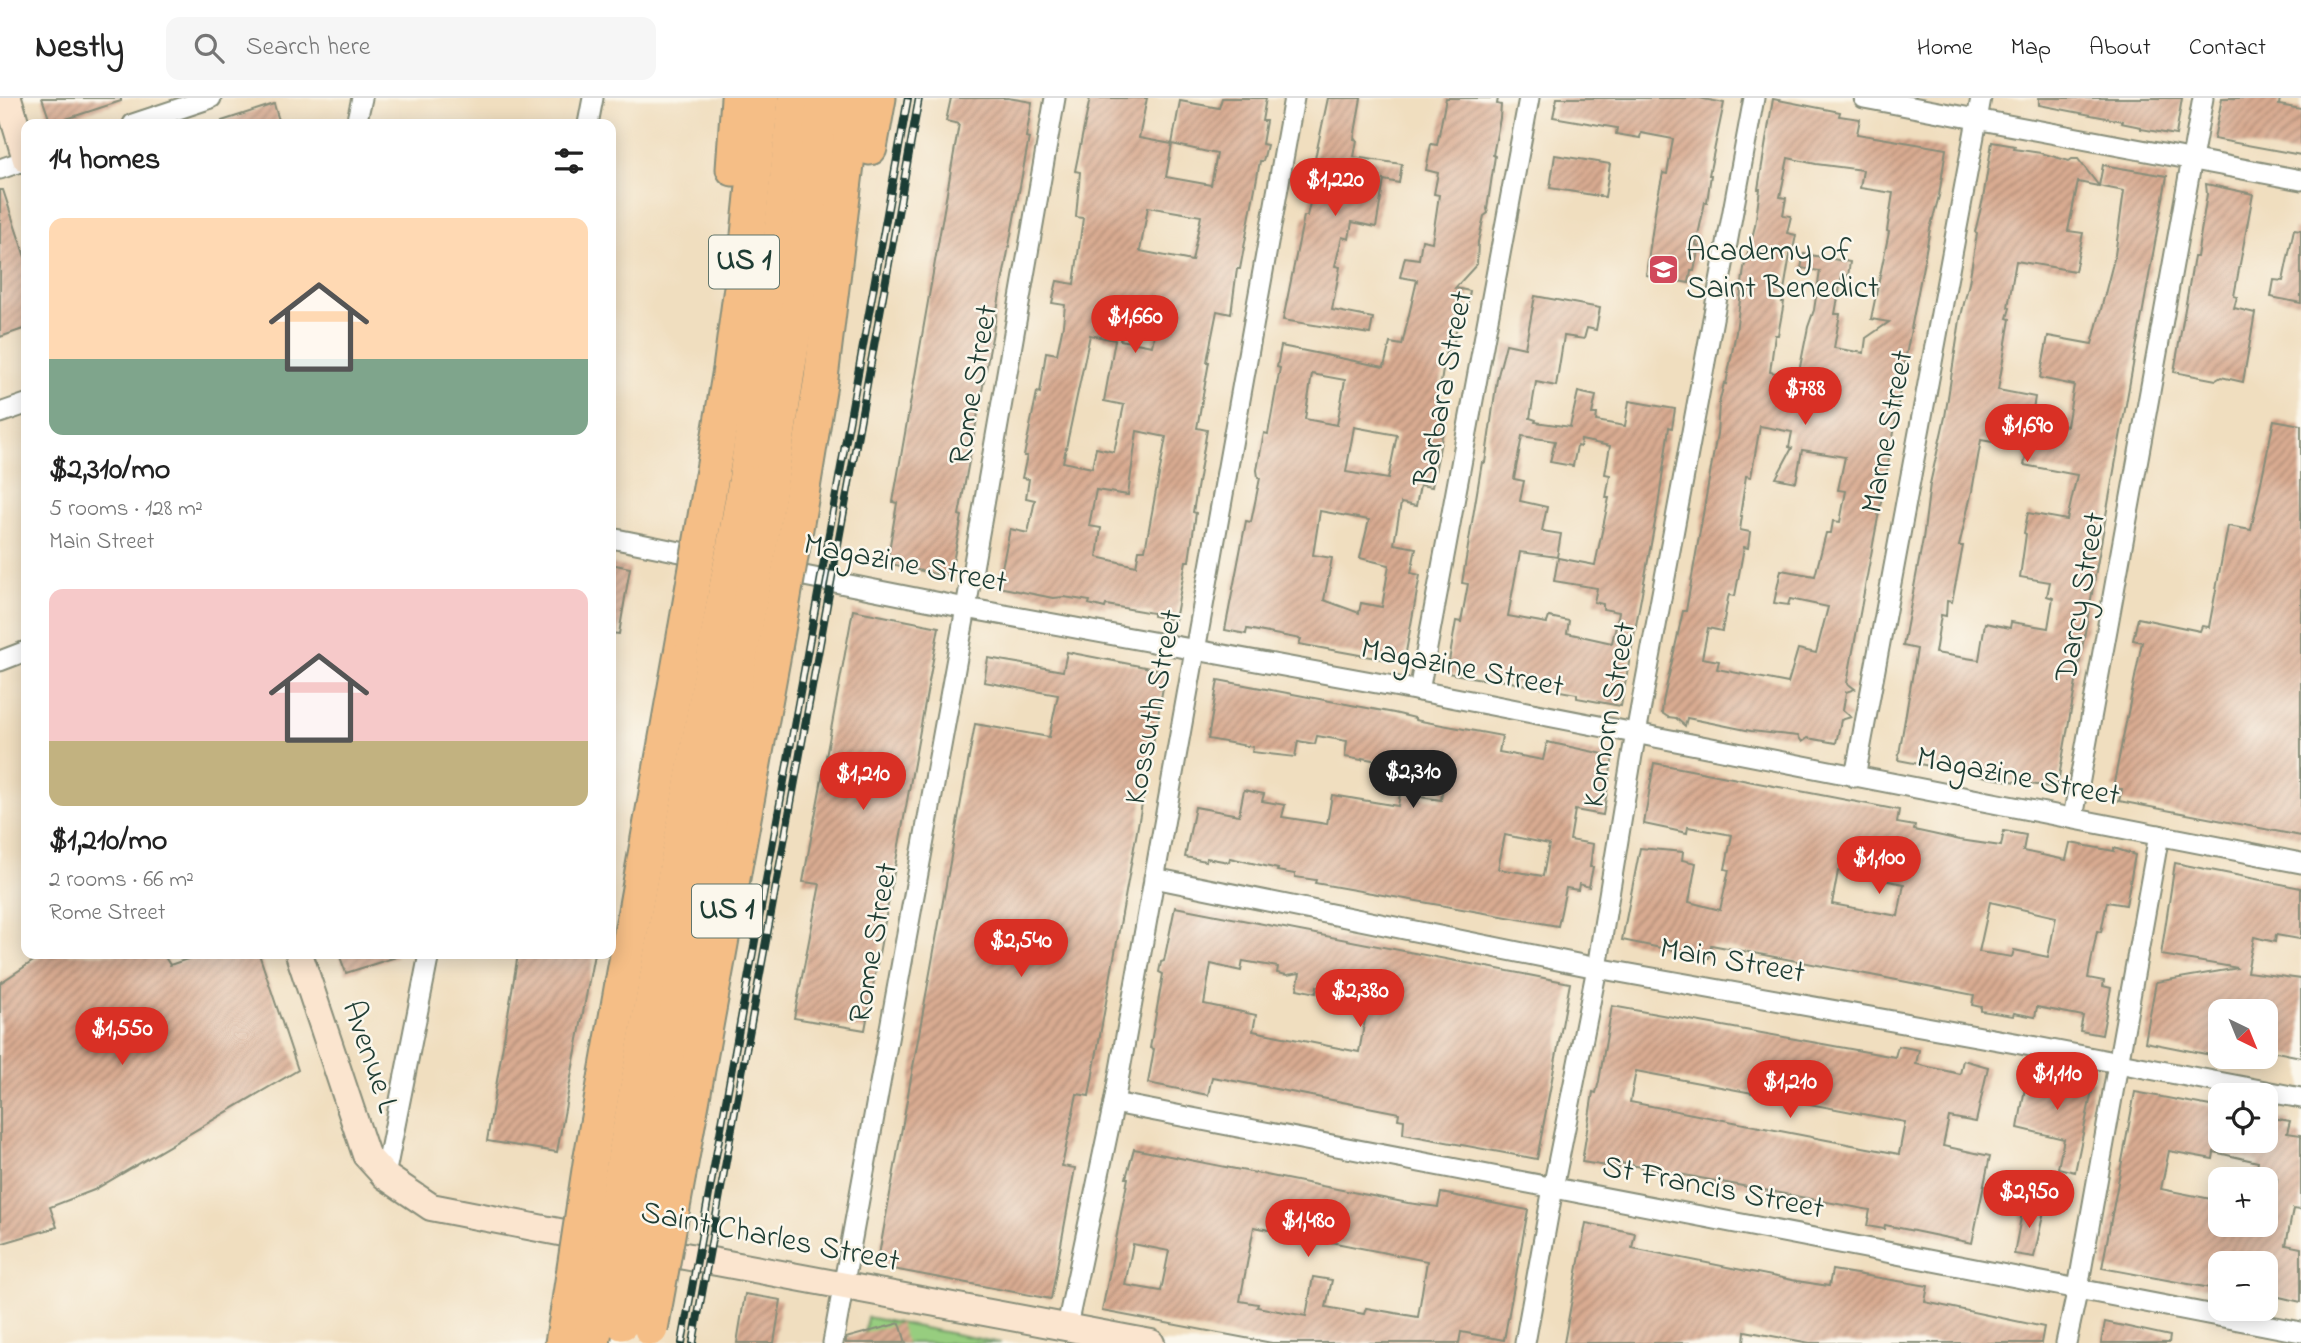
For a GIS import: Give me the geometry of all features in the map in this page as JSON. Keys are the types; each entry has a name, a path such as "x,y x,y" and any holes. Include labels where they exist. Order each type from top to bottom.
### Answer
{"highway":[{"path":"719,425 721,313 738,98"},
{"name":"US 1","path":"607,1332 635,1166 715,637 712,476 748,235 762,98"},
{"path":"757,485 795,98"},
{"path":"635,1166 715,637 757,485 800,294 824,98"},
{"name":"US 1","path":"607,1332 635,1166 775,648 802,494 838,246 855,98"},
{"path":"838,246 864,179 879,98"}],"street":[{"path":"8,98 21,142"},
{"path":"147,119 211,98"},
{"path":"357,119 362,98"},
{"path":"589,119 593,98"},
{"name":"Rome Street","path":"833,1343 1055,98"},
{"name":"Kossuth Street","path":"1067,1326 1114,1103 1294,98"},
{"name":"Barbara Street","path":"1419,691 1530,98"},
{"name":"Komorn Street","path":"1525,1343 1597,968 1754,98"},
{"path":"1864,98 2301,180"},
{"name":"Marne Street","path":"1855,777 1981,98"},
{"name":"Darcy Street","path":"2073,818 2203,98"},
{"path":"0,169 21,161"},
{"path":"0,413 21,406"},
{"name":"Magazine Street","path":"616,539 966,608 1197,648 2301,863"},
{"path":"0,661 21,653"},
{"path":"2066,1343 2159,835"},
{"name":"Main Street","path":"1154,878 1597,968 2301,1098"},
{"name":"Avenue L","path":"301,959 366,1155 385,1176"},
{"path":"385,1176 428,959"},
{"name":"St Francis Street","path":"1114,1103 2301,1332"},
{"name":"Saint Charles Street","path":"385,1176 431,1208 1151,1343"}],"green space":[{"path":"867,1317 1001,1343 863,1343"}],"building":[{"path":"42,98 121,98 121,101 66,119 49,119"},
{"path":"951,98 1008,98 1032,102 1026,137 1029,138 959,515 962,516 951,572 944,576 887,563 897,503 893,502 959,124 946,121"},
{"path":"1090,98 1147,98 1139,138 1172,144 1180,101 1219,108 1222,98 1266,98 1262,144 1267,145 1263,161 1260,161 1240,269 1237,269 1231,314 1217,311 1208,356 1197,428 1207,430 1193,512 1196,513 1189,561 1186,561 1175,620 1153,616 1153,613 1106,605 1105,608 1089,604 1090,601 1053,598 998,587 1010,529 1028,533 1035,500 1026,498 1029,479 1022,478 1027,456 1024,456 1037,392 1040,393 1046,352 1057,354 1063,325 1065,305 1052,303 1057,281 1074,284 1083,218 1076,217 1080,172 1075,171","holes":["1172,144 1217,154 1211,185 1166,177","1148,207 1201,216 1192,261 1140,251","1128,298 1160,304 1152,346 1120,340","1090,335 1115,340 1104,401 1124,405 1114,452 1096,448 1092,468 1063,462","1137,431 1166,437 1145,550 1139,550 1136,566 1097,557 1101,528 1089,526 1096,490 1128,495"]},
{"path":"1328,98 1361,98 1354,139 1357,140 1354,157 1402,164 1399,183 1384,180 1376,227 1352,222 1349,239 1342,237 1335,266 1340,267 1332,310 1373,318 1370,334 1283,320 1304,216 1307,216 1317,172 1314,171 1314,163"},
{"path":"1446,98 1498,98 1497,104 1501,105 1500,118 1493,155 1488,213 1484,216 1478,242 1477,264 1455,288 1470,291 1466,311 1460,310 1452,352 1446,351 1436,414 1446,416 1432,487 1420,485 1416,506 1401,503 1394,544 1416,548 1411,573 1420,575 1404,663 1299,644 1301,639 1247,629 1246,634 1225,630 1246,521 1251,522 1260,478 1257,470 1264,433 1268,434 1280,368 1277,367 1281,346 1384,367 1390,343 1402,345 1417,280 1400,277 1405,257 1419,259 1422,240 1432,242 1439,195 1434,194 1438,173 1426,170 1431,144 1437,145","holes":["1312,374 1345,380 1337,425 1305,419","1354,427 1397,435 1388,479 1346,472","1320,511 1369,520 1360,558 1389,565 1382,607 1361,603 1359,613 1324,600 1332,558 1313,555"]},
{"path":"1557,98 1699,98 1724,103 1709,175 1707,202 1696,245 1699,246 1689,283 1646,275 1656,205 1663,173 1667,174 1673,139 1641,133 1640,138 1616,134 1617,128 1553,117"},
{"path":"2039,98 2182,98 2176,135 2141,129 2121,123 2122,121 2039,105"},
{"path":"2222,98 2280,98 2279,105 2301,109 2301,155 2214,139"},
{"path":"1773,99 1840,112 1839,116 1860,119 1857,134 1946,149 1847,683 1855,689 1846,692 1843,710 1851,717 1841,720 1836,743 1808,738 1802,742 1798,736 1751,731 1687,718 1685,726 1676,718 1662,713 1683,611 1686,611 1717,434 1719,404 1724,383 1726,384 1744,268 1755,226 1758,189","holes":["1788,158 1863,170 1860,188 1893,193 1889,232 1871,319 1889,322 1866,338 1864,353 1834,348 1840,314 1835,314 1842,275 1848,276 1850,262 1804,254 1801,268 1820,271 1798,377 1770,372 1791,249 1793,250 1796,235 1787,233 1791,216 1783,215 1786,198 1780,197","1760,426 1792,432 1789,447 1792,448 1776,478 1796,482 1802,450 1845,457 1838,490 1846,491 1840,522 1833,521 1831,533 1826,533 1815,576 1781,570 1774,603 1788,605 1790,599 1828,607 1816,653 1798,649 1788,683 1717,669 1719,661 1702,658 1708,628 1722,631 1728,598 1729,595 1735,596 1744,547 1748,548 1750,532 1740,530 1740,516 1746,476 1751,477"]},
{"path":"274,104 278,119 228,119"},
{"path":"1992,142 2069,161 2078,159 2099,186 2103,165 2167,176 2057,788 1898,760 1917,649 1903,646","holes":["2078,182 2124,191 2115,255 2092,344 2048,336 2040,378 2074,385 2067,426 2031,421 2035,397 1998,390 2016,261 2075,271 2083,233 2068,231","1981,440 2028,448 2024,465 2077,475 2067,520 2028,513 2024,533 2020,577 2050,582 2047,596 2053,598 2048,628 2011,622 2010,628 1985,623 1979,660 1935,653 1941,615 1946,616 1947,601 1952,602 1963,546 1959,546"]},
{"path":"1555,155 1610,164 1605,197 1550,188"},
{"path":"2206,184 2253,194 2234,296 2237,297 2234,308 2255,313 2243,382 2174,372 2194,257 2197,257 2207,194"},
{"path":"0,190 3,190 21,245 21,330 0,337"},
{"path":"2294,229 2301,230 2301,303 2271,297 2274,280 2283,281"},
{"path":"1535,296 1600,308 1596,330 1587,328 1584,339 1564,336 1556,386 1536,382 1530,418 1536,420 1535,422 1570,427 1578,392 1596,396 1592,414 1597,414 1596,421 1625,426 1629,401 1675,409 1672,428 1669,427 1658,506 1621,706 1577,698 1577,694 1447,673 1456,621 1461,622 1468,584 1462,583 1482,462 1485,463 1497,379 1506,344 1525,348","holes":["1522,436 1555,441 1550,462 1573,466 1581,440 1610,446 1605,474 1610,475 1606,498 1609,498 1595,565 1558,558 1554,581 1597,588 1594,602 1603,604 1603,609 1619,612 1612,643 1567,633 1569,621 1549,617 1547,623 1508,616 1520,552 1557,557 1561,534 1542,531 1547,507 1520,501 1524,481 1514,479"]},
{"path":"2274,420 2301,425 2301,836 2119,801 2122,789 2113,788 2142,642 2133,640 2138,618 2200,631 2202,626 2209,627 2228,526 2251,530"},
{"path":"616,565 630,568 619,634 616,634"},
{"path":"853,610 939,627 865,1030 794,1018 820,884 803,882"},
{"path":"1067,652 1166,671 1089,1096 1077,1094 1062,1166 1075,1168 1051,1299 877,1266 975,724 1049,737 1058,695 984,682 988,658 1063,671"},
{"path":"1218,680 1502,736 1499,752 1543,760 1547,742 1613,756 1603,815 1575,810 1570,840 1593,844 1590,867 1593,867 1589,887 1579,884 1578,890 1566,888 1558,926 1315,883 1316,880 1295,877 1295,874 1277,871 1278,869 1230,858 1229,862 1185,857 1195,807 1239,815 1244,790 1264,794 1262,801 1285,805 1282,817 1327,824 1332,795 1398,806 1400,794 1441,800 1445,774 1345,757 1347,741 1317,736 1315,744 1298,741 1295,757 1252,752 1253,747 1208,739","holes":["1505,835 1549,844 1543,876 1498,869"]},
{"path":"1654,763 1899,810 1897,823 1915,826 1914,830 1960,840 2001,846 2004,831 2026,835 2023,851 2066,860 2070,843 2114,851 2114,848 2135,855 2126,905 2107,902 2101,932 2097,931 2088,978 2104,981 2103,986 2111,988 2102,1035 2080,1031 2083,1016 2037,1007 2035,1017 1981,1011 1981,1007 1972,1005 1974,995 1711,945 1709,958 1622,940 1640,848 1683,852 1682,860 1696,863 1689,902 1720,910 1729,870 1725,869 1732,835 1688,827 1687,833 1644,824","holes":["1838,871 1904,884 1898,916 1832,904","1990,902 2056,917 2048,957 2014,950 2012,957 1979,952"]},
{"path":"2175,863 2301,888 2301,936 2299,939 2276,935 2275,942 2254,937 2247,972 2301,979 2301,1057 2278,1052 2278,999 2208,999 2208,1054 2145,1042 2156,982 2238,968 2161,955"},
{"path":"1175,907 1570,983 1537,1159 1403,1134 1404,1120 1398,1119 1399,1113 1212,1077 1208,1095 1148,1083 1154,1049 1150,1048 1163,974 1159,972 1161,962 1164,961","holes":["1243,961 1278,967 1277,973 1300,973 1297,989 1316,993 1317,986 1369,998 1359,1052 1253,1031 1256,1015 1204,1004 1211,964 1241,971"]},
{"path":"36,959 166,959 170,965 187,959 261,959 298,1070 94,1190 50,1207 57,1227 0,1244 0,983"},
{"path":"341,959 390,959 346,973"},
{"path":"517,959 593,959 557,1152 487,1141"},
{"path":"1612,1006 1895,1057 1898,1046 1919,1050 1916,1064 1960,1074 1963,1060 1988,1067 1976,1122 1949,1117 1943,1146 1990,1156 1972,1243 1885,1225 1884,1229 1867,1226 1870,1210 1620,1163 1619,1168 1582,1162 1593,1092 1596,1093","holes":["1636,1071 1905,1122 1899,1154 1630,1102"]},
{"path":"2028,1071 2094,1081 2075,1172 2058,1168 2064,1139 2018,1128"},
{"path":"2135,1092 2208,1106 2208,1153 2214,1153 2213,1159 2169,1151 2161,1189 2208,1198 2208,1237 2278,1237 2278,1167 2257,1167 2258,1162 2218,1153 2278,1153 2278,1119 2290,1121 2287,1133 2301,1135 2301,1210 2293,1209 2286,1245 2301,1248 2301,1302 2278,1297 2278,1251 2208,1251 2208,1288 2102,1268"},
{"path":"1134,1149 1408,1203 1438,1207 1441,1193 1528,1210 1504,1340 1461,1332 1459,1343 1272,1343 1102,1311 1126,1178","holes":["1254,1227 1427,1261 1418,1317 1366,1308 1364,1314 1326,1307 1332,1280 1313,1277 1306,1316 1240,1301","1133,1244 1169,1251 1161,1291 1125,1285"]},
{"path":"2024,1202 2045,1206 2034,1257 2014,1254"},
{"path":"1586,1223 1635,1233 1632,1248 1797,1281 1829,1286 1832,1270 1928,1286 1925,1302 2044,1327 2041,1343 1810,1343 1745,1331 1744,1343 1564,1343"},
{"path":"745,1294 781,1300 774,1343 737,1343"},
{"path":"2105,1322 2170,1336 2169,1343 2101,1343"},
{"path":"900,1323 906,1343 846,1343 846,1338"}],"railway":[{"path":"682,1343 908,98"},
{"path":"693,1343 919,98"}],"place":[{"name":"Academy of Saint Benedict","path":"1663,270"}]}
